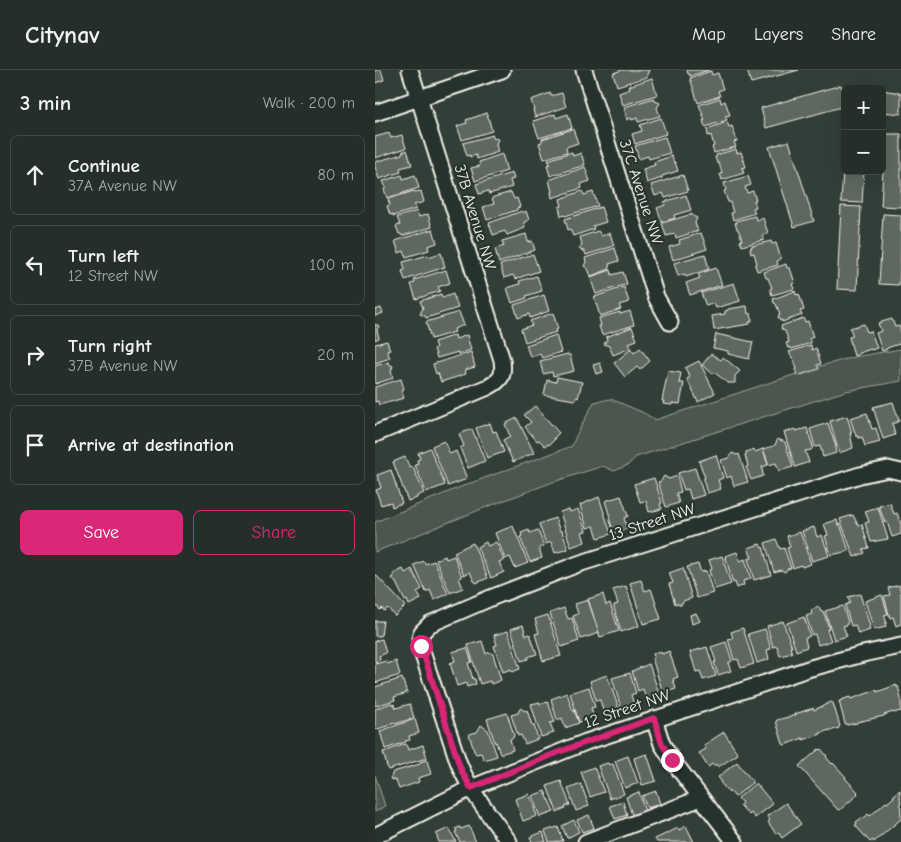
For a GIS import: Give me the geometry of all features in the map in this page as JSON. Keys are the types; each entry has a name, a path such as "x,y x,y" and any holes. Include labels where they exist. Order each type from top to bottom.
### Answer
{"street":[{"name":"37B Avenue NW","path":"375,434 488,387 499,380 503,370 410,70"},
{"path":"375,113 503,70"},
{"name":"37C Avenue NW","path":"584,70 656,297 670,322"},
{"name":"13 Street NW","path":"471,788 458,761 422,652 420,638 422,632 430,624 493,596 578,564 860,475 888,469 901,472"},
{"name":"12 Street NW","path":"375,836 471,788 559,752 654,718 811,668 901,646"},
{"path":"654,718 666,751 735,842"},
{"path":"471,788 509,842"},
{"path":"585,842 615,837 701,798"}],"shaded area":[{"path":"901,349 901,381 846,391 636,457 628,465 614,471 603,466 553,482 375,552 375,522 468,484 572,446 594,402 611,399 644,413 655,420 824,365 854,357"},
{"path":"375,775 385,806 375,812"}],"building":[{"path":"375,70 381,70 384,80 375,83"},
{"path":"622,70 649,70 647,77 617,86 613,73"},
{"path":"687,70 709,70 690,76"},
{"path":"747,70 799,70 751,83"},
{"path":"711,71 712,75 718,73 723,89 718,91 720,96 698,103 690,78"},
{"path":"652,78 657,95 623,105 619,93 630,89 629,86"},
{"path":"841,85 841,107 766,128 761,108"},
{"path":"886,91 901,93 901,114 886,112"},
{"path":"550,93 551,96 562,93 566,107 535,117 531,100"},
{"path":"654,98 655,101 660,103 657,108 660,116 638,122 637,118 627,120 624,107"},
{"path":"720,98 721,103 725,101 730,115 725,116 727,120 705,127 703,120 705,120 699,105"},
{"path":"487,113 492,131 462,140 457,126 467,123 466,120"},
{"path":"555,114 556,118 568,114 572,128 539,138 533,121"},
{"path":"661,118 666,134 635,144 632,134 642,131 640,125"},
{"path":"727,122 729,127 732,126 737,141 734,142 736,147 714,153 711,135 708,136 707,129"},
{"path":"573,129 578,143 566,147 567,152 544,159 539,143 542,142 542,139"},
{"path":"389,133 391,138 402,135 406,148 375,158 375,137"},
{"path":"886,134 901,134 901,207 881,206 883,175 886,175"},
{"path":"493,135 493,138 498,139 496,144 498,152 477,159 476,155 467,156 463,143"},
{"path":"665,137 670,153 649,159 648,156 639,159 635,146"},
{"path":"789,141 814,221 794,227 769,147"},
{"path":"736,149 737,153 741,152 746,167 742,168 744,173 722,180 719,163 717,163 715,157 716,155"},
{"path":"407,150 412,165 400,168 401,172 379,179 375,162 402,154 402,152"},
{"path":"572,152 573,156 581,153 585,165 550,176 547,165 550,164 548,160"},
{"path":"502,154 507,171 475,181 471,168 480,166 479,162"},
{"path":"672,156 678,171 647,183 643,169 655,165 654,162"},
{"path":"585,167 590,181 581,184 582,188 552,198 549,180"},
{"path":"512,173 514,179 510,180 512,187 489,194 488,191 479,194 476,184"},
{"path":"402,175 403,179 415,175 419,188 387,198 383,181"},
{"path":"683,175 688,191 665,198 663,193 655,196 651,185"},
{"path":"843,175 864,175 862,203 841,202"},
{"path":"748,176 751,185 745,187 747,193 753,191 756,200 754,200 756,207 753,208 755,213 733,220 730,202 728,202 724,191 726,190 724,183"},
{"path":"414,191 421,191 424,202 414,205 416,209 393,216 393,214 390,215 387,206 390,205 388,199"},
{"path":"582,191 584,195 593,192 598,206 561,216 559,207 562,206 560,199"},
{"path":"511,192 514,199 517,198 520,207 517,210 487,220 483,207 494,204 492,198"},
{"path":"686,195 691,210 674,215 675,218 662,222 657,208 665,205 664,202"},
{"path":"841,206 861,207 857,290 837,289"},
{"path":"601,207 606,222 593,226 594,229 573,236 570,229 568,230 565,219"},
{"path":"417,211 419,217 428,214 432,227 402,236 399,234 396,226 400,225 397,217"},
{"path":"522,211 523,213 526,211 529,220 524,222 525,228 507,235 505,231 493,235 489,223"},
{"path":"692,214 697,218 695,223 698,231 676,238 675,234 666,236 662,223"},
{"path":"883,214 901,215 899,285 879,284"},
{"path":"755,216 756,220 763,218 768,233 763,235 764,240 742,246 740,241 742,240 735,223 737,223 736,221"},
{"path":"433,229 437,243 428,246 429,250 406,257 404,251 399,253 395,241"},
{"path":"598,231 601,236 610,233 614,246 586,255 585,252 579,249 582,244 580,237"},
{"path":"701,233 707,249 673,260 669,247 680,244 679,240"},
{"path":"526,234 528,242 532,241 535,250 499,263 495,249 504,246 502,241"},
{"path":"771,241 772,244 776,243 781,259 777,261 778,265 757,271 754,253 751,254 750,248 752,248 751,246"},
{"path":"615,248 619,261 609,264 610,269 591,276 588,269 584,266 585,258"},
{"path":"441,253 445,267 405,280 402,271 405,270 403,262"},
{"path":"533,254 539,271 515,279 513,275 504,278 500,265"},
{"path":"705,254 709,269 686,277 685,274 678,276 674,263"},
{"path":"786,264 787,268 790,268 795,283 792,284 794,289 772,295 770,289 772,288 764,272"},
{"path":"716,268 722,285 690,295 686,283 700,278 698,274"},
{"path":"446,270 450,283 438,287 440,291 416,299 411,284 415,283 414,280"},
{"path":"611,270 612,275 623,272 627,284 596,294 590,277"},
{"path":"537,276 542,291 512,303 507,288 520,284 519,281"},
{"path":"734,283 740,301 716,308 714,303 706,306 701,293"},
{"path":"624,287 629,302 619,305 621,309 600,316 594,297"},
{"path":"795,291 796,295 799,294 804,310 800,311 802,315 782,322 778,316 780,315 773,299"},
{"path":"441,294 442,298 453,294 458,308 426,318 420,314 423,308 420,301"},
{"path":"544,295 549,311 530,318 529,314 518,318 514,305"},
{"path":"747,306 748,314 751,313 752,321 749,322 750,324 714,330 712,316 725,314 725,311 728,309"},
{"path":"381,308 383,313 375,316 375,310"},
{"path":"630,311 634,325 602,335 599,318"},
{"path":"459,312 464,325 454,329 455,332 431,339 426,322"},
{"path":"553,313 558,329 555,330 556,332 525,342 521,329 532,325 530,321"},
{"path":"803,318 805,322 808,321 813,337 809,339 811,343 791,349 790,347 788,348 786,343 789,342 781,326"},
{"path":"892,319 895,327 899,326 901,345 899,344 882,351 876,333 881,331 878,323"},
{"path":"375,324 379,326 377,330 379,338 375,340"},
{"path":"864,324 867,332 871,331 877,348 854,356 849,337 853,336 850,328"},
{"path":"632,327 637,340 629,343 631,348 613,355 609,346 604,344 607,340 606,337"},
{"path":"716,334 753,342 749,359 728,354 728,351 713,348"},
{"path":"455,335 456,339 467,335 471,350 437,358 434,342"},
{"path":"556,335 561,352 542,358 540,354 530,357 526,345"},
{"path":"387,341 390,350 387,351 390,358 375,363 375,344"},
{"path":"811,345 812,350 816,348 821,364 817,365 819,369 797,376 795,369 797,369 789,352"},
{"path":"640,348 650,361 640,370 637,367 625,377 614,363 631,349 634,353"},
{"path":"471,352 475,367 465,370 466,374 441,382 433,364"},
{"path":"711,354 721,360 723,357 740,371 735,376 735,383 728,383 702,365"},
{"path":"570,355 574,371 553,376 552,372 543,374 540,361"},
{"path":"699,361 715,393 698,402 687,379 690,377 685,368"},
{"path":"389,362 393,366 391,371 393,378 375,384 375,366"},
{"path":"600,363 603,372 596,374 593,365"},
{"path":"668,371 681,373 679,383 684,383 680,404 663,404"},
{"path":"557,377 582,382 578,398 576,397 575,400 544,395 547,380 556,382"},
{"path":"401,379 404,389 401,390 404,398 379,405 378,401 375,402 375,387"},
{"path":"893,402 899,421 892,423 895,435 883,439 873,407"},
{"path":"535,406 559,433 549,445 545,446 539,440 537,441 525,427 531,422 524,415"},
{"path":"867,413 872,429 876,428 880,442 865,446 862,437 856,436 850,418"},
{"path":"847,416 852,433 850,433 853,448 839,453 830,421"},
{"path":"517,418 534,453 513,462 503,440 510,436 505,424"},
{"path":"490,423 493,432 496,431 504,452 487,458 476,428"},
{"path":"828,423 836,447 836,453 823,457 820,446 815,447 810,429"},
{"path":"807,428 813,447 811,450 805,451 809,462 795,467 784,432"},
{"path":"472,429 485,461 468,468 460,448 464,446 459,434"},
{"path":"778,439 785,442 793,467 779,471 776,463 769,465 763,449 774,446"},
{"path":"444,441 450,454 456,451 467,479 448,486 432,446"},
{"path":"430,448 445,485 426,492 415,465 418,464 417,460 420,459 418,453"},
{"path":"754,449 755,452 763,449 768,465 762,467 763,476 751,480 746,467 748,466 745,455 746,452"},
{"path":"732,453 739,454 748,482 734,486 731,476 727,478 721,460 729,458"},
{"path":"716,455 723,478 718,480 721,489 707,493 703,479 705,478 699,461"},
{"path":"405,457 410,468 413,467 424,493 408,501 393,462"},
{"path":"695,468 704,495 691,499 688,489 684,490 678,473"},
{"path":"391,470 402,503 392,507 391,502 381,505 376,490 381,488 377,475"},
{"path":"664,476 669,479 677,476 681,492 676,493 679,503 666,507 658,482"},
{"path":"654,478 662,509 649,512 646,501 640,502 634,484"},
{"path":"621,496 628,516 624,518 627,529 614,533 605,501"},
{"path":"599,497 611,534 598,538 594,526 587,528 580,505"},
{"path":"890,503 894,514 897,513 901,524 901,534 892,537 879,506"},
{"path":"878,507 888,539 871,542 865,523 869,522 865,511"},
{"path":"569,509 570,512 578,509 586,531 582,532 585,542 571,547 560,512"},
{"path":"853,515 858,525 862,524 869,548 863,549 865,553 854,557 840,519"},
{"path":"555,518 568,549 555,553 551,542 546,544 539,524"},
{"path":"837,520 849,551 831,555 825,536 828,535 824,524"},
{"path":"513,526 528,563 515,568 510,557 505,559 495,533"},
{"path":"814,527 817,537 822,535 829,556 812,561 802,531"},
{"path":"529,530 530,533 538,530 544,546 539,548 542,558 530,562 520,537 522,536 521,533"},
{"path":"800,532 811,564 793,568 787,548 790,547 787,536"},
{"path":"776,539 780,549 784,548 791,568 785,572 781,570 774,572 765,543"},
{"path":"486,542 488,546 496,542 504,560 499,562 504,572 491,578 477,547"},
{"path":"473,543 488,578 476,583 470,572 464,575 454,552"},
{"path":"760,544 763,547 771,575 754,580 748,559 752,558 748,548"},
{"path":"737,552 740,561 745,559 751,579 743,581 744,585 737,588 735,582 733,583 725,556"},
{"path":"445,556 446,559 454,556 462,577 459,578 463,588 450,593 436,560"},
{"path":"722,556 731,584 715,589 709,570 712,569 709,560"},
{"path":"424,561 425,564 434,561 448,594 434,600 430,590 426,592 414,565"},
{"path":"698,564 701,572 706,571 713,593 697,598 687,567"},
{"path":"683,568 692,598 683,601 681,605 675,604 669,584 673,583 669,573"},
{"path":"403,569 405,573 412,569 422,589 417,592 421,599 409,605 392,578 394,577 393,574"},
{"path":"375,574 405,606 395,616 388,608 384,611 382,608 380,610 375,604"},
{"path":"641,580 645,591 651,589 661,619 643,624 630,583"},
{"path":"899,585 901,593 901,624 896,626 893,617 890,618 884,596 890,595 888,588"},
{"path":"626,586 639,626 621,632 614,608 614,605 618,604 613,590"},
{"path":"603,594 606,605 610,603 619,631 600,637 588,599"},
{"path":"860,594 870,630 858,634 855,625 851,626 845,605 850,603 848,597"},
{"path":"882,595 888,614 884,615 887,623 885,623 886,627 874,630 865,601"},
{"path":"588,600 599,633 581,639 573,616 578,614 575,604"},
{"path":"843,606 848,622 847,625 843,626 847,636 834,640 825,611"},
{"path":"819,607 821,612 823,611 829,628 827,629 831,641 818,645 815,634 812,635 806,616 812,614 811,610"},
{"path":"564,608 568,619 572,618 579,641 561,647 550,613"},
{"path":"696,613 700,621 692,624 690,615"},
{"path":"548,615 561,656 543,661 535,634 539,633 535,619"},
{"path":"804,617 810,636 805,638 807,647 796,651 787,623"},
{"path":"375,621 383,621 381,636 375,636"},
{"path":"783,621 792,647 790,647 792,653 780,656 777,646 773,647 767,626"},
{"path":"523,625 526,635 530,634 537,654 521,661 511,629"},
{"path":"743,628 754,664 741,668 738,659 734,660 728,639 733,638 731,632"},
{"path":"765,629 771,649 767,650 769,659 757,663 748,634"},
{"path":"508,631 520,669 512,672 511,669 503,672 494,646 497,645 494,635"},
{"path":"382,639 386,653 379,656 380,660 375,662 375,641"},
{"path":"482,641 486,654 489,652 493,654 501,680 491,684 490,681 480,684 468,645"},
{"path":"726,642 732,661 728,663 731,671 718,675 711,647"},
{"path":"707,647 716,676 703,680 700,671 696,672 690,652"},
{"path":"467,648 472,662 468,663 476,684 467,687 466,683 457,686 450,663 455,661 452,652"},
{"path":"669,651 678,677 673,679 676,689 663,693 652,658 654,657 653,654 661,652 662,654"},
{"path":"386,661 387,664 396,661 400,675 375,683 375,664"},
{"path":"649,664 660,696 646,700 643,689 638,691 632,671"},
{"path":"630,673 636,693 631,695 634,704 621,708 612,678"},
{"path":"607,675 619,709 604,714 600,700 596,701 590,681"},
{"path":"402,678 407,693 394,697 395,700 375,706 375,687"},
{"path":"896,685 896,687 898,686 901,699 901,711 857,723 845,724 839,701 877,690 877,692"},
{"path":"589,687 595,707 591,708 594,718 579,722 570,693"},
{"path":"567,693 579,723 565,728 562,718 557,720 551,699"},
{"path":"540,702 540,704 548,702 555,722 550,723 554,733 541,737 531,704"},
{"path":"831,702 833,703 839,728 803,740 803,738 785,745 783,744 777,720 813,708 814,710"},
{"path":"391,703 396,708 410,704 414,718 395,724 394,722 375,730 375,709"},
{"path":"520,708 525,711 527,710 538,739 525,744 521,735 518,736 511,715 518,713"},
{"path":"507,713 514,735 510,739 513,750 500,754 487,719"},
{"path":"415,719 419,733 409,736 410,740 406,742 385,749 380,731"},
{"path":"481,725 488,730 497,756 484,760 481,753 476,754 474,751 469,734 477,732"},
{"path":"724,732 738,754 718,767 716,764 714,766 713,764 708,767 699,753 706,749 704,745"},
{"path":"406,744 408,750 423,745 427,758 388,770 383,752"},
{"path":"819,749 858,792 840,810 799,766"},
{"path":"647,754 656,781 642,785 634,758"},
{"path":"628,756 638,783 625,788 615,761"},
{"path":"427,760 431,774 418,778 419,782 399,789 396,781 390,779 393,772"},
{"path":"737,762 753,782 735,797 730,791 729,793 718,777"},
{"path":"608,763 609,765 613,764 624,794 610,799 598,766"},
{"path":"594,767 604,792 590,797 581,772"},
{"path":"561,781 570,805 557,812 547,786"},
{"path":"756,783 773,804 755,818 751,813 749,815 740,805 742,803 738,798"},
{"path":"581,784 589,806 576,811 568,789"},
{"path":"900,790 901,819 874,842 873,840 870,842 855,825 857,824 856,822 868,814 870,816"},
{"path":"545,791 554,812 540,817 532,796"},
{"path":"656,791 660,804 647,808 642,796"},
{"path":"639,792 645,811 632,815 626,797"},
{"path":"529,794 537,816 523,821 515,799"},
{"path":"623,802 627,815 615,819 610,806"},
{"path":"786,803 801,824 782,838 778,832 776,834 768,822 770,820 767,816"},
{"path":"589,815 594,828 582,832 577,820"},
{"path":"574,820 579,832 567,838 562,826"},
{"path":"469,826 476,842 460,842 455,829"},
{"path":"686,826 694,842 657,842 655,839 678,828 679,830"},
{"path":"558,827 563,841 549,842 545,831"},
{"path":"449,828 456,842 439,842 436,834"},
{"path":"543,832 546,842 532,842 530,837"}],"route":[{"path":"421,646 458,761 471,788 559,752 654,718 662,744 672,760"}]}
